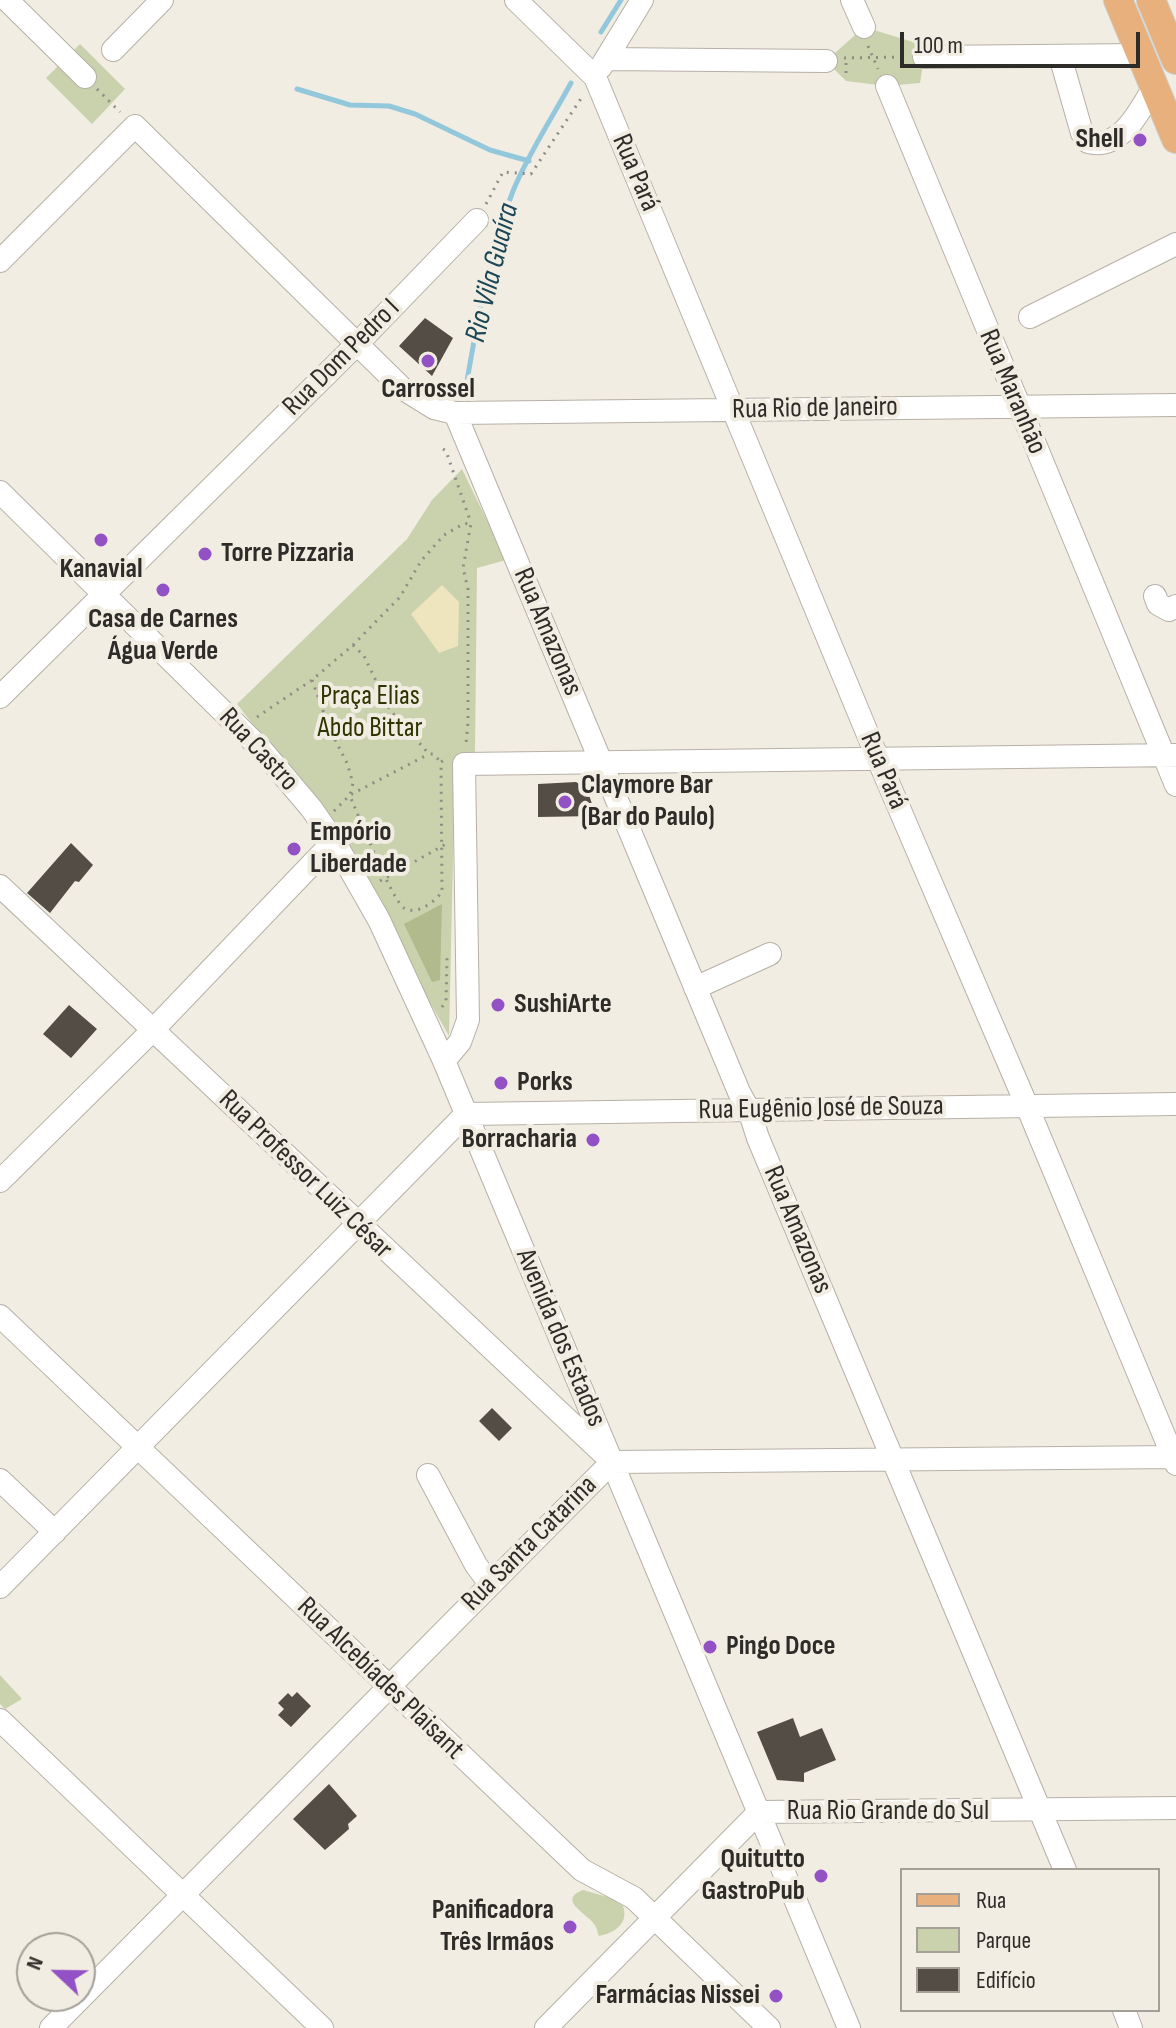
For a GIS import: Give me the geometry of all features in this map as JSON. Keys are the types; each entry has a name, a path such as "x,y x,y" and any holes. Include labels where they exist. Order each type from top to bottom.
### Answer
{"main road":[{"path":"1118,0 1176,139"},
{"path":"1151,0 1175,56"}],"street":[{"path":"7,0 85,77"},
{"path":"113,50 162,0"},
{"path":"516,0 600,68 826,61"},
{"path":"600,68 642,0"},
{"path":"852,0 864,27"},
{"path":"924,57 1141,55"},
{"path":"1060,56 1082,133 1088,142 1098,144 1116,138 1136,116 1154,87"},
{"name":"Rua Pará","path":"600,68 734,410 878,759 1175,1459"},
{"name":"Rua Maranhão","path":"887,86 1018,407 1170,755 1176,785"},
{"path":"0,261 135,126 415,398 434,408 455,413"},
{"name":"Rua Dom Pedro I","path":"0,697 357,344 477,220"},
{"path":"1030,317 1176,244"},
{"name":"Rua Rio de Janeiro","path":"455,413 1176,405"},
{"name":"Rua Amazonas","path":"455,413 1064,1868"},
{"name":"Rua Castro","path":"0,492 261,749 295,788 334,841 379,920 444,1061"},
{"path":"1155,596 1158,604 1169,610 1176,606"},
{"path":"444,1061 460,1042 468,1020 459,756 601,762 1170,755"},
{"path":"0,1181 153,1030 334,841"},
{"name":"Rua Professor Luiz César","path":"0,886 612,1462"},
{"path":"695,988 770,954"},
{"name":"Avenida dos Estados","path":"444,1061 849,2028"},
{"name":"Rua Eugênio José de Souza","path":"466,1114 1176,1104"},
{"path":"0,1587 466,1114"},
{"name":"Rua Alcebíades Plaisant","path":"0,1316 582,1870 625,1892 655,1916 769,2028"},
{"name":"Rua Santa Catarina","path":"51,2028 612,1462 1175,1459"},
{"path":"428,1475 476,1565 490,1584"},
{"path":"0,1480 55,1532"},
{"path":"0,1720 322,2028"},
{"name":"Rua Rio Grande do Sul","path":"546,2028 759,1812 1176,1808"}],"path":[{"path":"864,27 863,37 887,86"},
{"path":"826,61 924,57"},
{"path":"477,220 503,172 531,174 600,68"},
{"path":"85,77 135,126"},
{"path":"441,762 459,756 468,722 468,589 463,568 471,523 443,449"},
{"path":"253,720 312,680 353,645 400,597 421,561 444,535 471,523"},
{"path":"312,680 330,730 347,763 353,783 350,795 402,907 414,910 427,906 442,892 441,762 429,754 390,710 364,656 353,645"},
{"path":"334,841 330,816 350,795 429,754"},
{"path":"377,883 449,842 449,858"},
{"path":"448,874 448,890"},
{"path":"436,995 442,1008 446,1001 447,953"}],"green space":[{"path":"864,27 923,45 920,83 887,86 846,81 826,61"},
{"path":"80,44 125,89 92,124 46,78"},
{"name":"Praça Elias Abdo Bittar","path":"462,469 506,560 477,568 475,752 466,754 455,770 449,1036 328,822 237,704 407,539 432,500"},
{"path":"442,904 440,980 432,982 404,924"},
{"path":"0,1675 22,1699 5,1709 0,1704"},
{"path":"583,1890 611,1898 623,1906 624,1917 619,1926 599,1936 595,1925 573,1903 575,1894"}],"sand":[{"path":"442,585 459,602 458,646 439,653 411,614"}],"building":[{"name":"Carrossel","path":"425,318 453,338 432,376 399,346"},
{"name":"Claymore Bar (Bar do Paulo)","path":"576,782 587,789 596,816 538,817 538,784"},
{"path":"71,843 93,865 79,882 75,881 50,913 27,893"},
{"path":"69,1005 97,1029 71,1058 43,1034"},
{"path":"492,1408 512,1428 499,1441 479,1421"},
{"path":"297,1692 311,1706 291,1727 278,1715 284,1709 278,1703 288,1693 292,1697"},
{"path":"793,1718 800,1737 822,1728 836,1760 804,1773 804,1782 777,1780 757,1732"},
{"path":"329,1784 357,1816 348,1824 349,1829 325,1850 293,1819"}],"waterway":[{"name":"Rio Vila Guaíra","path":"601,32 621,0"},
{"name":"Rio Vila Guaíra","path":"467,381 485,285 513,191 571,83"},
{"path":"297,89 350,105 389,106 415,114 490,150 529,161"}],"place":[{"name":"Shell","path":"1140,140"},
{"name":"Carrossel","path":"428,361"},
{"name":"Kanavial","path":"101,540"},
{"name":"Torre Pizzaria","path":"205,554"},
{"name":"Casa de Carnes Água Verde","path":"163,590"},
{"name":"Claymore Bar (Bar do Paulo)","path":"565,802"},
{"name":"Empório Liberdade","path":"294,849"},
{"name":"SushiArte","path":"498,1005"},
{"name":"Porks","path":"501,1083"},
{"name":"Borracharia","path":"593,1140"},
{"name":"Pingo Doce","path":"710,1647"},
{"name":"Quitutto GastroPub","path":"821,1876"},
{"name":"Panificadora Três Irmãos","path":"570,1927"},
{"name":"Farmácias Nissei","path":"776,1996"}]}
